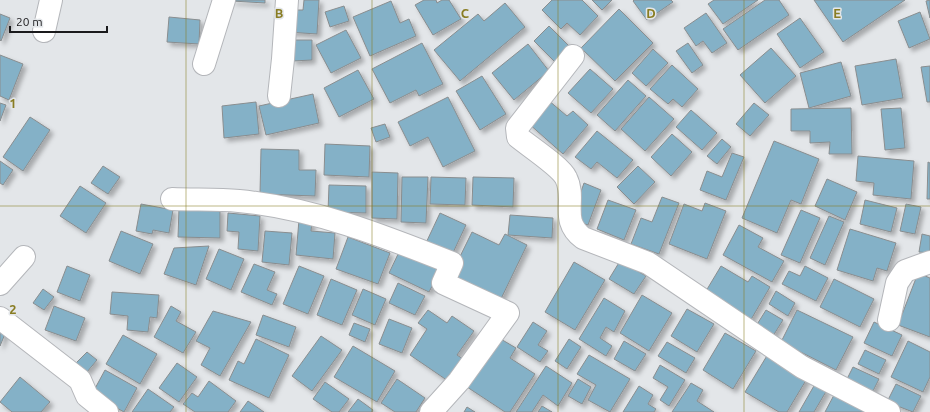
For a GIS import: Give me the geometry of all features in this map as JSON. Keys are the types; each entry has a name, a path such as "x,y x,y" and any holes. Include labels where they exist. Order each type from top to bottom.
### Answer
{"street":[{"path":"44,31 51,0"},
{"path":"204,64 224,0"},
{"path":"279,96 287,0"},
{"path":"573,56 517,128 518,137 566,177 569,190 569,220 576,233 582,238 648,263 802,366 889,412"},
{"path":"172,199 240,201 329,218 393,239 452,263 442,283 508,313 459,381 431,412"},
{"path":"0,284 24,257"},
{"path":"889,320 897,283 905,271 930,262"},
{"path":"0,318 80,380 87,396 107,412"}],"building":[{"path":"265,0 265,3 232,1"},
{"path":"304,0 319,0 317,34 287,32 288,10 303,10"},
{"path":"424,0 436,0 437,3 442,0 449,0 461,19 433,35 415,5"},
{"path":"552,0 582,0 598,16 580,35 567,23 561,29 542,10"},
{"path":"592,0 612,0 602,10"},
{"path":"671,0 673,2 647,20 633,1"},
{"path":"714,0 758,0 723,24 708,4"},
{"path":"765,0 779,0 789,15 738,50 723,29"},
{"path":"814,0 905,0 843,42"},
{"path":"930,0 930,18 926,1"},
{"path":"391,1 400,23 409,19 416,36 370,56 353,17"},
{"path":"505,3 525,27 460,81 434,50 478,14 484,21"},
{"path":"344,6 349,21 330,27 325,12"},
{"path":"619,9 653,43 615,81 581,48"},
{"path":"920,12 930,39 909,48 898,21"},
{"path":"706,13 727,43 712,53 703,41 696,46 684,28"},
{"path":"0,14 10,18 1,41 0,40"},
{"path":"169,17 200,20 199,44 167,42"},
{"path":"800,18 824,52 800,68 777,34"},
{"path":"549,26 570,47 555,62 534,41"},
{"path":"346,30 361,58 331,73 316,45"},
{"path":"292,40 312,40 312,60 293,61"},
{"path":"422,43 443,84 419,96 416,90 390,103 372,69"},
{"path":"688,43 703,65 692,73 676,51"},
{"path":"528,44 549,71 514,100 492,73"},
{"path":"771,48 796,76 765,103 740,75"},
{"path":"653,49 668,63 646,86 632,73"},
{"path":"0,55 23,64 9,100 0,96"},
{"path":"896,59 903,98 862,105 855,66"},
{"path":"841,62 851,96 809,108 800,73"},
{"path":"672,65 698,89 682,107 673,99 668,104 650,89"},
{"path":"930,66 930,102 927,102 921,67"},
{"path":"590,69 613,89 591,113 568,93"},
{"path":"358,70 374,99 339,117 324,88"},
{"path":"482,76 506,114 480,130 456,91"},
{"path":"628,80 646,96 615,131 597,115"},
{"path":"313,94 319,123 266,135 259,106"},
{"path":"448,97 475,151 443,167 428,137 410,146 398,122"},
{"path":"649,97 674,119 645,151 621,129"},
{"path":"548,100 567,116 573,111 588,125 563,154 528,123"},
{"path":"256,102 259,134 224,138 222,106"},
{"path":"0,103 6,105 0,121"},
{"path":"754,103 769,115 750,136 736,124"},
{"path":"851,108 852,154 829,154 830,142 810,143 810,131 791,131 791,109"},
{"path":"901,108 905,148 885,150 881,109"},
{"path":"691,110 717,133 702,150 676,127"},
{"path":"30,117 50,130 23,171 3,157"},
{"path":"385,124 390,137 376,142 371,128"},
{"path":"597,131 633,160 617,178 597,162 591,169 575,157"},
{"path":"672,134 692,152 671,176 651,157"},
{"path":"722,139 731,147 717,164 707,156"},
{"path":"774,141 819,159 801,204 791,200 777,233 742,218"},
{"path":"325,144 370,146 369,177 324,175"},
{"path":"261,149 299,150 299,170 316,170 315,196 260,194"},
{"path":"732,153 744,157 726,200 700,190 707,171 722,177"},
{"path":"858,156 914,161 911,199 873,195 874,183 856,181"},
{"path":"0,161 13,170 3,185 0,183"},
{"path":"928,162 930,163 930,199 927,199"},
{"path":"103,166 120,177 108,194 91,183"},
{"path":"638,166 655,182 634,204 617,187"},
{"path":"372,172 398,173 397,219 372,218"},
{"path":"402,177 428,177 426,223 401,222"},
{"path":"431,177 466,178 465,205 430,204"},
{"path":"473,177 514,178 513,207 472,205"},
{"path":"827,179 857,192 845,220 815,206"},
{"path":"584,183 601,190 588,225 571,220"},
{"path":"329,185 366,186 366,213 328,212"},
{"path":"80,186 106,203 86,233 60,216"},
{"path":"662,197 679,203 659,254 631,244 641,218 652,222"},
{"path":"608,200 636,210 624,240 597,229"},
{"path":"865,200 897,208 891,232 860,224"},
{"path":"705,203 726,211 707,259 669,244 684,204 702,211"},
{"path":"141,204 173,210 169,233 153,230 152,234 136,231"},
{"path":"906,204 921,207 915,234 900,231"},
{"path":"179,208 220,209 220,238 178,237"},
{"path":"801,210 820,218 800,263 781,255"},
{"path":"228,213 260,216 258,251 238,249 239,232 227,231"},
{"path":"440,213 466,225 451,257 425,245"},
{"path":"510,215 553,218 552,238 508,235"},
{"path":"829,216 844,222 825,265 810,258"},
{"path":"299,220 312,222 311,231 335,233 333,259 296,255"},
{"path":"739,225 763,238 758,247 784,261 772,282 723,255"},
{"path":"850,229 896,243 887,271 877,268 873,281 837,270"},
{"path":"121,231 153,244 140,274 109,261"},
{"path":"265,231 292,233 289,265 262,262"},
{"path":"472,232 499,245 505,234 527,245 498,305 448,281"},
{"path":"922,234 930,236 930,253 919,252"},
{"path":"348,237 390,253 378,284 336,269"},
{"path":"209,246 196,285 164,274 174,248"},
{"path":"219,249 244,259 231,290 206,279"},
{"path":"400,250 441,269 429,292 389,273"},
{"path":"620,261 646,276 634,294 609,279"},
{"path":"574,262 605,280 575,330 545,312"},
{"path":"254,264 275,272 267,290 277,294 272,305 241,292"},
{"path":"67,266 90,275 80,301 57,292"},
{"path":"299,266 324,276 308,314 283,304"},
{"path":"721,266 748,282 752,276 770,287 749,323 703,296"},
{"path":"805,266 828,278 816,301 782,284 789,271 800,276"},
{"path":"918,273 930,278 930,337 898,325"},
{"path":"331,279 357,290 342,325 317,315"},
{"path":"834,279 874,299 860,327 820,307"},
{"path":"398,283 425,296 415,315 389,303"},
{"path":"43,289 54,297 44,310 33,303"},
{"path":"363,289 386,299 375,325 352,315"},
{"path":"776,291 795,303 788,316 769,304"},
{"path":"112,292 159,295 157,318 150,317 148,332 127,330 128,316 110,314"},
{"path":"642,295 672,313 649,351 620,333"},
{"path":"604,298 625,311 614,332 606,327 600,338 612,346 606,356 579,339"},
{"path":"54,306 85,318 76,341 45,330"},
{"path":"171,306 181,312 176,321 196,332 183,353 154,337"},
{"path":"687,309 714,324 697,352 671,336"},
{"path":"428,310 447,323 452,316 474,331 457,355 466,361 451,383 410,355 427,329 418,323"},
{"path":"766,310 783,320 773,336 756,326"},
{"path":"797,310 853,337 836,370 781,342"},
{"path":"213,311 251,322 220,376 201,365 210,348 196,341"},
{"path":"263,315 296,327 289,347 256,335"},
{"path":"389,319 412,328 402,353 379,344"},
{"path":"533,322 547,331 538,345 548,351 540,362 517,347"},
{"path":"874,322 902,335 892,356 864,343"},
{"path":"354,323 370,329 365,342 349,335"},
{"path":"0,326 7,329 0,346"},
{"path":"725,333 756,351 733,389 703,370"},
{"path":"123,335 157,354 140,384 106,364"},
{"path":"321,336 342,350 312,391 292,376"},
{"path":"499,338 516,348 510,358 535,374 510,412 505,412 467,387"},
{"path":"256,339 289,355 269,398 229,380 238,361 244,364"},
{"path":"569,339 581,347 567,369 555,361"},
{"path":"624,341 646,354 635,371 614,359"},
{"path":"908,341 930,352 930,377 923,392 891,377"},
{"path":"667,342 695,358 686,373 658,356"},
{"path":"353,346 395,371 377,402 334,377"},
{"path":"865,350 886,360 879,374 858,364"},
{"path":"87,352 97,360 87,372 76,363"},
{"path":"768,354 808,377 787,412 779,412 745,392"},
{"path":"589,355 630,379 610,412 588,400 596,385 577,374"},
{"path":"177,363 197,377 179,402 159,388"},
{"path":"660,365 685,380 669,406 660,400 668,387 653,378"},
{"path":"546,366 572,383 558,406 543,395 532,412 516,412"},
{"path":"853,367 879,379 871,395 845,383"},
{"path":"105,370 137,388 124,412 92,394"},
{"path":"20,377 50,402 41,412 12,412 0,402"},
{"path":"397,379 425,398 416,412 395,412 381,403"},
{"path":"578,379 591,387 582,404 568,396"},
{"path":"209,381 236,401 228,412 195,412 183,404 192,393 198,397"},
{"path":"325,382 349,399 339,412 332,412 313,399"},
{"path":"691,383 703,390 697,401 714,412 672,412"},
{"path":"815,384 827,390 814,412 799,412"},
{"path":"896,384 921,396 913,412 887,402"},
{"path":"639,386 653,395 648,404 656,409 654,412 623,412"},
{"path":"148,389 174,407 170,412 132,412"},
{"path":"834,395 866,412 825,412"},
{"path":"358,399 373,410 372,412 348,412"},
{"path":"248,401 264,412 240,412"},
{"path":"542,406 552,412 538,412"},
{"path":"467,407 475,412 464,412"}]}
